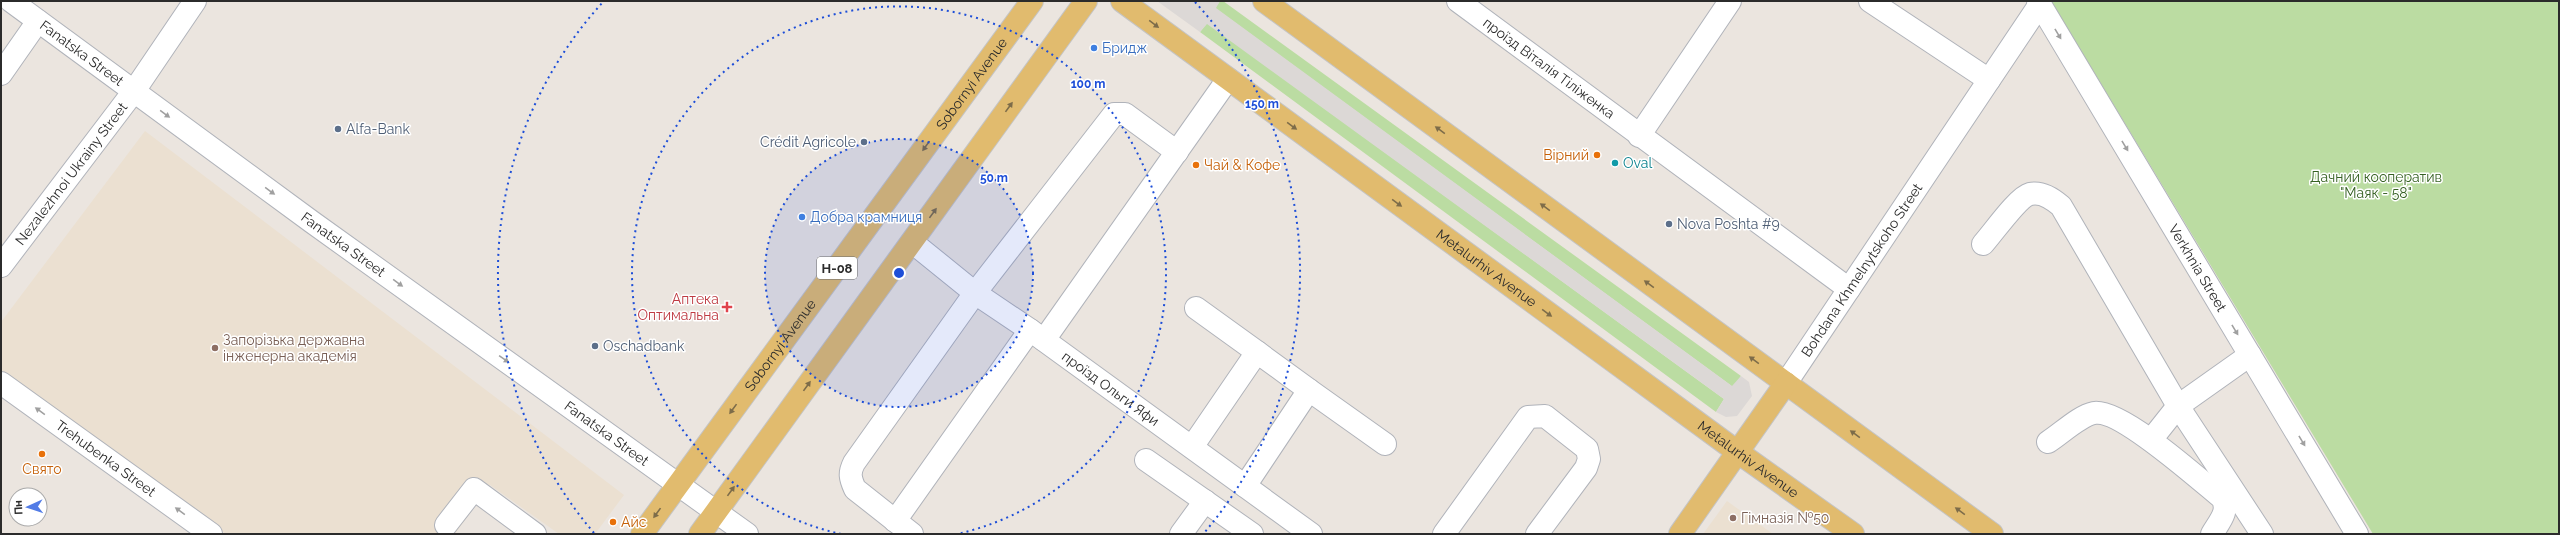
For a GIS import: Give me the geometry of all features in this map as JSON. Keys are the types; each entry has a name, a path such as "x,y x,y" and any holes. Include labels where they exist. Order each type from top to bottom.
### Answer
{"main road":[{"name":"Sobornyi Avenue","path":"642,534 1032,1"},
{"path":"700,534 1086,1"},
{"name":"Metalurhiv Avenue","path":"1122,1 1739,453 1853,534"},
{"path":"1264,1 1992,534"},
{"name":"Bohdana Khmelnytskoho Street","path":"1680,534 1739,453 1786,384"}],"street":[{"name":"Fanatska Street","path":"11,1 318,226 717,510"},
{"name":"Nezalezhnoi Ukrainy Street","path":"1,266 134,91 195,1"},
{"name":"проїзд Віталія Тіліженка","path":"1458,1 1639,136 1849,289"},
{"path":"1639,136 1730,1"},
{"path":"1870,1 1989,80"},
{"name":"Bohdana Khmelnytskoho Street","path":"1786,384 2039,3"},
{"name":"Verkhnia Street","path":"2039,3 2358,534"},
{"path":"1,74 38,21"},
{"path":"895,521 1177,152 1228,79"},
{"path":"912,534 855,489 850,480 850,471 975,293 1114,114 1125,114 1177,152"},
{"path":"1983,244 2020,201 2029,194 2039,194 2052,198 2061,206 2178,406 2262,534"},
{"name":"проїзд Ольги Яфи","path":"912,242 975,293 1037,335 1311,534"},
{"path":"1196,308 1385,444"},
{"path":"1192,447 1256,352"},
{"path":"2151,440 2178,406 2250,355"},
{"name":"Trehubenka Street","path":"1,383 211,534"},
{"path":"1181,534 1208,503 1238,480 1309,390"},
{"path":"2048,442 2094,413 2104,413 2114,418 2151,440 2222,498 2225,503 2225,513 2212,534"},
{"path":"1444,534 1528,417 1537,414 1545,416 1587,449 1589,459 1586,468 1537,534"},
{"path":"1146,460 1252,534"},
{"path":"446,525 474,489 535,534"},
{"path":"717,510 747,534"}],"shaded area":[{"path":"1157,1 1220,1 1216,8 1732,386 1741,376 1749,382 1752,396 1737,416 1726,417 1716,412 1724,399 1207,24 1200,32"},
{"name":"Запорізька державна інженерна академія","path":"145,131 624,495 595,534 559,534 490,485 455,534 226,534 1,373 1,322"},
{"name":"Гімназія №50","path":"1727,501 1773,534 1703,534"}],"green space":[{"path":"1220,1 1223,1 1741,376 1733,387 1215,8"},
{"name":"Дачний кооператив \"Маяк - 58\"","path":"2051,1 2559,1 2559,534 2373,534"},
{"path":"1207,23 1724,399 1716,412 1200,32"}],"place":[{"name":"Бридж","path":"1094,48"},
{"name":"Alfa-Bank","path":"338,129"},
{"name":"Crédit Agricole","path":"864,142"},
{"name":"Вірний","path":"1597,155"},
{"name":"Oval","path":"1615,163"},
{"name":"Чай & Кофе","path":"1196,165"},
{"name":"Добра крамниця","path":"802,217"},
{"name":"Nova Poshta #9","path":"1669,224"},
{"name":"Аптека Оптимальна","path":"727,307"},
{"name":"Oschadbank","path":"595,346"},
{"name":"Запорізька державна інженерна академія","path":"215,348"},
{"name":"Свято","path":"42,454"},
{"name":"Гімназія №50","path":"1733,518"},
{"name":"Айс","path":"613,522"}]}
